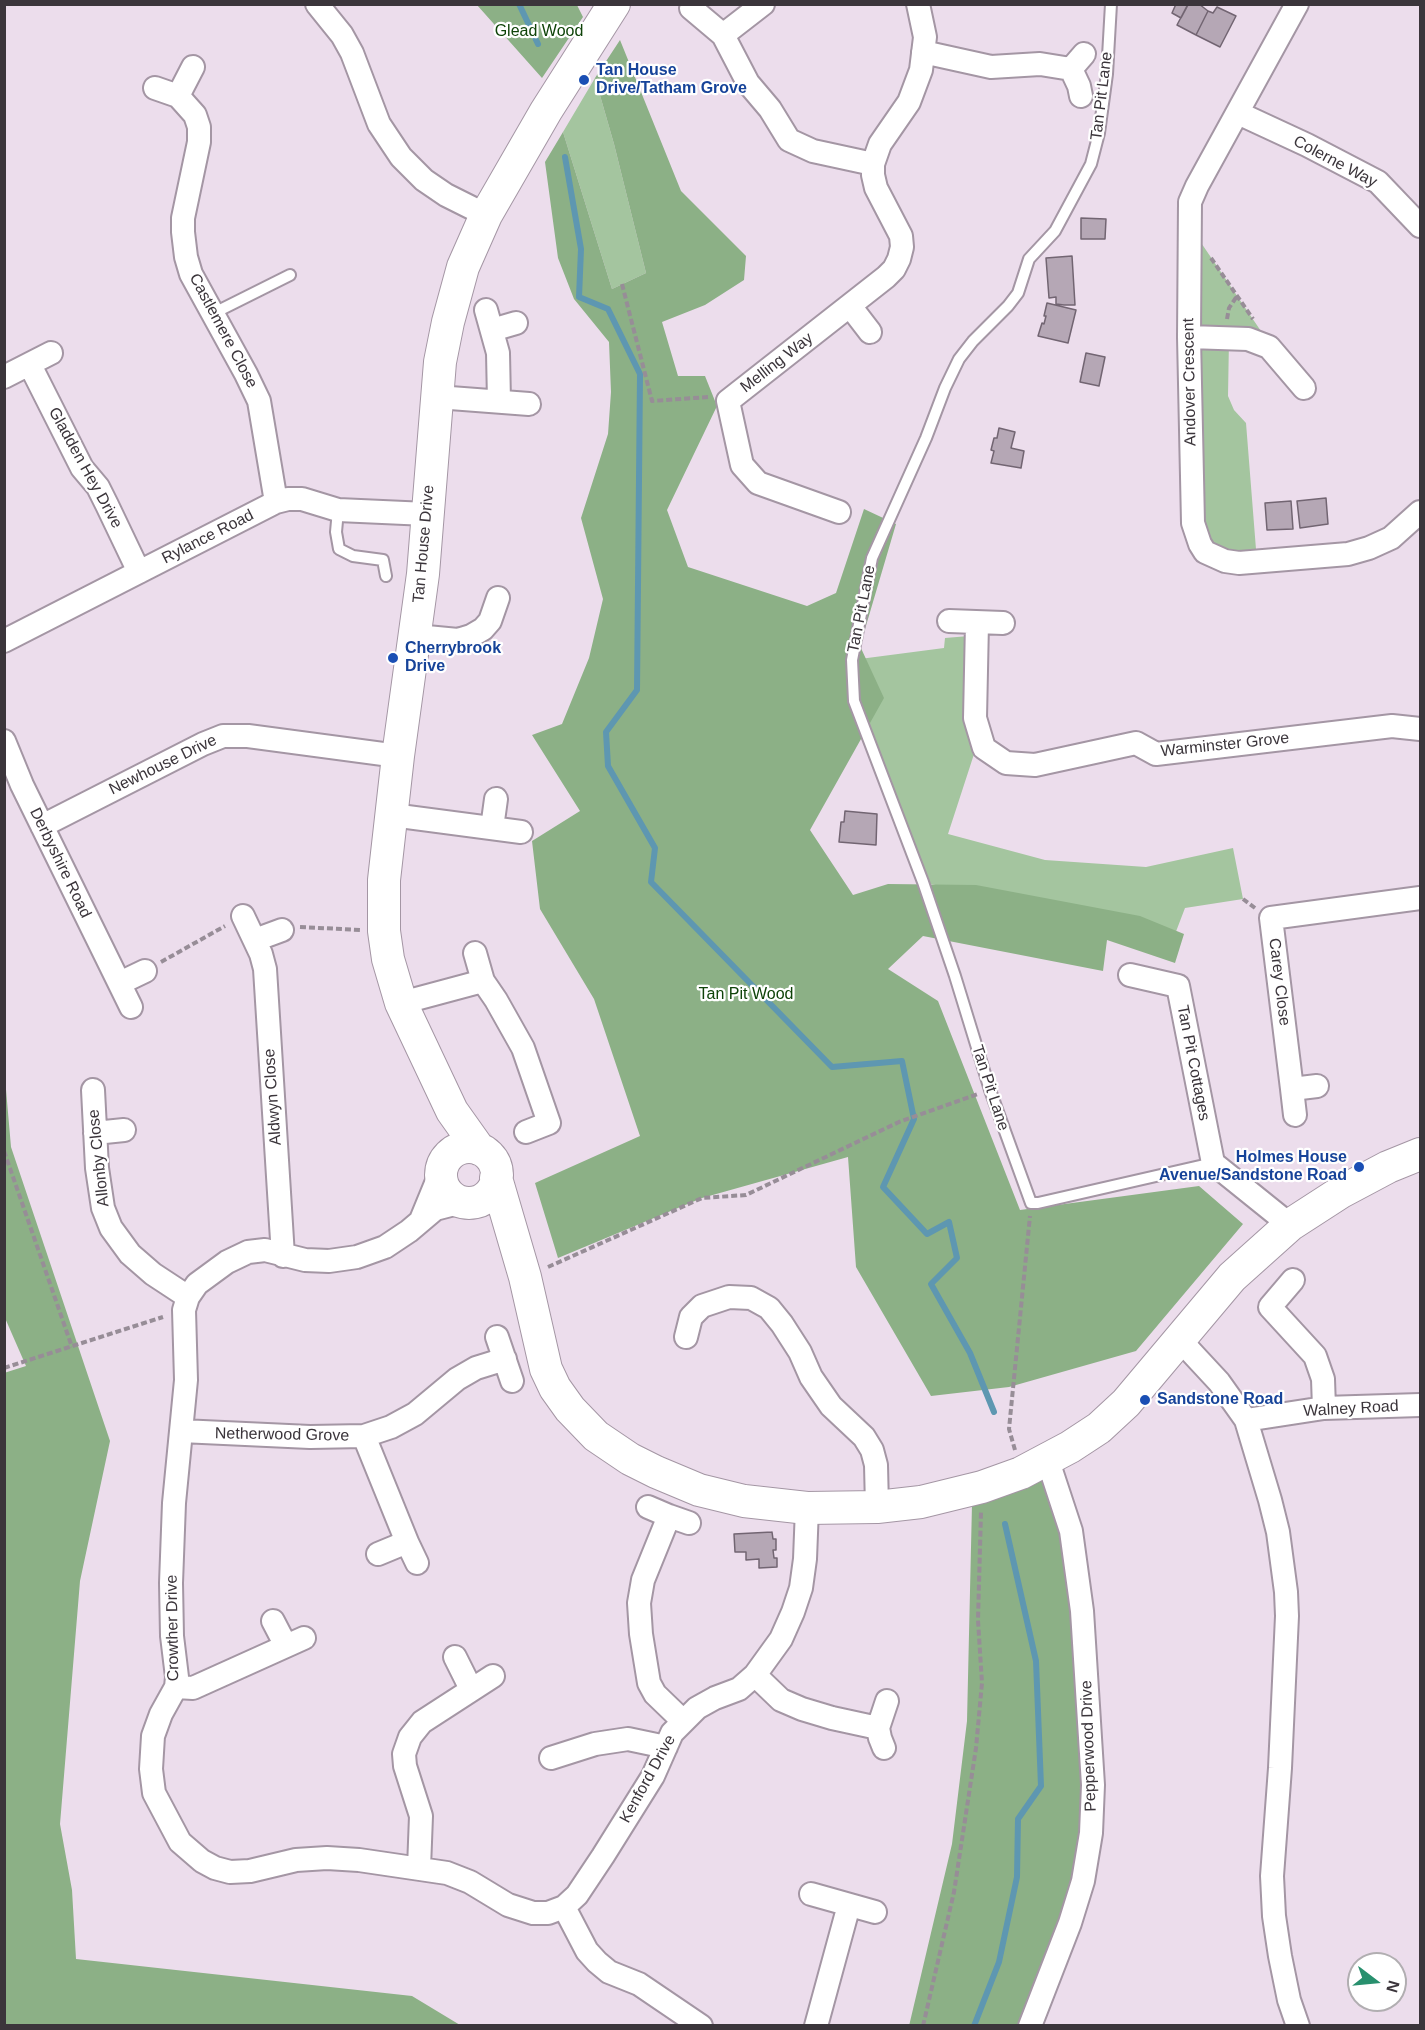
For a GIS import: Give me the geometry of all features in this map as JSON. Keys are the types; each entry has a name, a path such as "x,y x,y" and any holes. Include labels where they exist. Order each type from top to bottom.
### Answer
{"street":[{"path":"317,4 342,35 352,53 379,124 401,157 424,180 446,195 486,215"},
{"name":"Tan House Drive","path":"479,1149 452,1111 401,1003 388,959 384,931 384,880 423,574 440,362 463,267 486,215 546,111 614,4"},
{"path":"723,35 764,4"},
{"path":"691,8 723,35 748,83 770,109 789,140 813,151 873,164 880,144 909,102 921,70 925,36 918,4"},
{"name":"Andover Crescent","path":"1297,4 1190,202 1189,338 1193,523 1205,552 1225,561 1239,563 1348,554 1391,538 1420,512"},
{"path":"923,52 992,67 1077,61 1081,96"},
{"path":"155,88 178,96 193,67"},
{"name":"Castlemere Close","path":"178,96 195,115 199,128 199,142 183,218 186,257 191,274 214,313 259,401 276,502"},
{"name":"Colerne Way","path":"1238,113 1358,170 1378,183 1420,226"},
{"name":"Melling Way","path":"839,512 758,483 742,465 718,399 850,306 894,269 902,248 898,230 876,188 873,164"},
{"path":"850,306 870,332"},
{"path":"499,402 498,353 489,320 516,323"},
{"path":"1189,338 1248,339 1269,347 1304,388"},
{"path":"4,377 51,353"},
{"name":"Gladden Hey Drive","path":"30,365 82,468 98,487 139,572"},
{"path":"437,397 529,404"},
{"name":"Rylance Road","path":"4,640 276,502 302,499 338,510 427,514"},
{"path":"416,636 458,639 471,636 491,637 490,621 498,598"},
{"path":"949,621 1003,623"},
{"name":"Warminster Grove","path":"976,623 975,718 984,748 1006,763 1035,765 1136,743 1156,754 1392,726 1420,729"},
{"name":"Newhouse Drive","path":"42,826 223,735 249,736 398,756"},
{"name":"Derbyshire Road","path":"4,741 21,785 131,1007"},
{"path":"492,828 496,799"},
{"path":"392,816 520,832"},
{"name":"Carey Close","path":"1295,1115 1271,918 1420,898"},
{"name":"Aldwyn Close","path":"243,916 261,954 265,969 283,1256"},
{"path":"255,940 282,930"},
{"path":"475,953 483,981 496,999 523,1048 549,1123 526,1131"},
{"path":"120,983 145,971"},
{"name":"Tan Pit Cottages","path":"1130,975 1178,986 1213,1163"},
{"path":"401,1003 483,981"},
{"path":"1292,1089 1317,1086"},
{"name":"Allonby Close","path":"93,1090 97,1168 103,1208 111,1228 130,1254 186,1304"},
{"path":"452,1111 443,1165 443,1186 448,1193 509,1225"},
{"path":"95,1133 124,1130"},
{"path":"186,1304 197,1284 227,1262 248,1252 265,1250 305,1260 329,1261 357,1257 385,1247 409,1231 435,1209 480,1200 494,1187 496,1178 493,1161 487,1154 479,1149 464,1147 456,1150 443,1165 421,1220"},
{"path":"496,1178 525,1277 546,1369 555,1388 570,1409 596,1436 630,1459 699,1490 744,1501 807,1508 877,1507 921,1502 982,1487 1034,1467 1099,1428 1126,1403 1232,1277 1290,1225 1341,1192 1388,1167 1420,1154"},
{"path":"1213,1163 1290,1225"},
{"path":"1293,1280 1270,1307 1315,1356 1323,1379 1323,1408"},
{"path":"686,1336 691,1317 702,1306 729,1297 751,1299 769,1308 800,1352 811,1377 831,1406 864,1437 872,1450 876,1465 877,1507"},
{"name":"Crowther Drive","path":"186,1304 186,1380 174,1503 171,1583 172,1636 177,1677 176,1687 161,1714 153,1736 151,1769 154,1793 180,1842 202,1861 230,1872 250,1871 296,1860 327,1858 447,1873 470,1882 508,1905 533,1913 564,1908"},
{"path":"497,1336 512,1381"},
{"path":"1180,1341 1219,1382 1246,1420 1278,1532 1286,1592 1286,1642 1272,1876 1274,1916 1280,1956 1289,2000 1298,2025"},
{"name":"Netherwood Grove","path":"181,1431 328,1438 364,1436 391,1427 415,1414 457,1380 476,1368 505,1359"},
{"name":"Walney Road","path":"1246,1420 1323,1408 1420,1405"},
{"path":"364,1436 417,1563"},
{"name":"Pepperwood Drive","path":"1030,2025 1058,1984 1083,1881 1091,1833 1093,1785 1082,1611 1071,1530 1034,1467"},
{"name":"Kenford Drive","path":"564,1908 577,1895 653,1776 672,1733 697,1708 739,1689 755,1675 781,1639 794,1612 801,1588 805,1559 807,1508"},
{"path":"669,1515 643,1580 639,1602 641,1634 649,1683 655,1694 683,1721"},
{"path":"378,1554 407,1542"},
{"path":"176,1687 194,1688 295,1642 273,1621"},
{"path":"455,1658 471,1689"},
{"path":"755,1675 782,1700 881,1738 887,1701"},
{"path":"419,1868 421,1816 405,1766 404,1754 410,1737 422,1722 493,1676"},
{"path":"551,1758 595,1744 628,1739 666,1747"},
{"path":"811,1894 875,1912"},
{"path":"816,2025 849,1905"},
{"path":"564,1908 587,1951 603,1967 609,1972 639,1984 701,2025"}],"lane":[{"name":"Tan Pit Lane","path":"1031,1203 990,1090 923,882 854,701 852,660 872,558 959,359 1018,292 1029,259 1055,231 1091,164 1099,133 1107,74 1111,4"},
{"path":"214,313 290,275"},
{"path":"338,510 336,532 339,549 353,556 383,560 386,576"},
{"path":"1031,1203 1213,1163"}],"path":[{"path":"1189,225 1267,339 1269,347"},
{"path":"622,284 652,401 718,399"},
{"path":"145,971 243,916"},
{"path":"282,930 290,927 384,931"},
{"path":"525,1277 702,1198 746,1195 903,1120 990,1090"},
{"path":"4,1151 72,1347"},
{"path":"1031,1203 1009,1429 1034,1467"},
{"path":"4,1368 72,1347 186,1304"},
{"path":"922,2025 954,1892 976,1748 982,1683 978,1620 982,1487"}],"green space":[{"name":"Glead Wood","path":"477,5 577,5 583,17 542,78"},
{"name":"Tan Pit Wood","path":"620,40 681,191 746,256 744,280 705,305 662,322 678,376 705,376 717,406 667,510 688,567 807,606 836,593 864,509 896,524 860,646 884,698 810,830 853,895 888,884 976,885 1140,916 1184,934 1175,963 1107,940 1103,971 923,936 888,969 938,1001 1020,1210 1199,1186 1243,1224 1136,1351 1009,1387 931,1396 856,1267 848,1157 702,1198 558,1258 535,1183 640,1136 594,999 540,909 532,841 580,811 532,735 562,724 589,658 603,599 581,518 608,434 611,392 609,342 574,299 558,258 545,162 563,132 612,289 646,273 595,78"},
{"path":"595,78 646,273 612,289 563,132"},
{"path":"1189,225 1267,340 1229,339 1228,396 1234,410 1246,423 1257,562 1205,552"},
{"path":"969,636 976,748 948,834 1045,860 1146,867 1233,848 1243,899 1185,908 1172,942 923,882 854,701 852,660 944,648 945,638"},
{"path":"5,1078 11,1147 110,1441 80,1581 60,1824 72,1890 76,1959 412,1996 460,2025 5,2025 4,1373 26,1366 5,1318"},
{"path":"1042,1480 1051,1496 1061,1533 1071,1609 1082,1800 1075,1877 1021,2025 909,2026 952,1844 967,1721 972,1504 982,1487"}],"building":[{"path":"1176,4 1188,5 1181,18 1172,13"},
{"path":"1188,4 1199,4 1208,11 1196,35 1177,25"},
{"path":"1217,7 1236,16 1220,47 1196,35 1208,11 1213,13"},
{"path":"1081,218 1106,219 1105,239 1081,239"},
{"path":"1072,256 1075,305 1056,304 1056,297 1049,298 1046,258"},
{"path":"1047,303 1076,310 1068,343 1038,336 1042,323 1044,324"},
{"path":"1086,353 1105,357 1099,386 1080,382"},
{"path":"999,428 1015,432 1011,448 1024,451 1021,468 991,463 994,451 991,450"},
{"path":"1326,498 1328,524 1300,528 1297,501"},
{"path":"1291,501 1293,529 1267,530 1265,503"},
{"path":"845,811 877,814 876,845 839,842 841,822 844,822"},
{"path":"772,1532 773,1539 776,1539 776,1550 773,1550 774,1558 777,1558 777,1567 759,1568 759,1559 746,1560 746,1552 735,1552 734,1534"}],"waterway":[{"path":"519,4 538,44"},
{"path":"565,157 581,249 579,297 608,309 640,374 637,690 606,732 608,766 655,848 651,882 832,1067 902,1061 914,1119 883,1187 927,1234 949,1222 957,1258 931,1284 970,1353 994,1412"},
{"path":"974,2026 999,1962 1017,1877 1018,1819 1041,1786 1036,1661 1005,1524"}],"place":[{"name":"Tan House Drive/Tatham Grove","path":"584,80"},
{"name":"Cherrybrook Drive","path":"393,658"},
{"name":"Holmes House Avenue/Sandstone Road","path":"1359,1167"},
{"name":"Sandstone Road","path":"1145,1400"}]}
